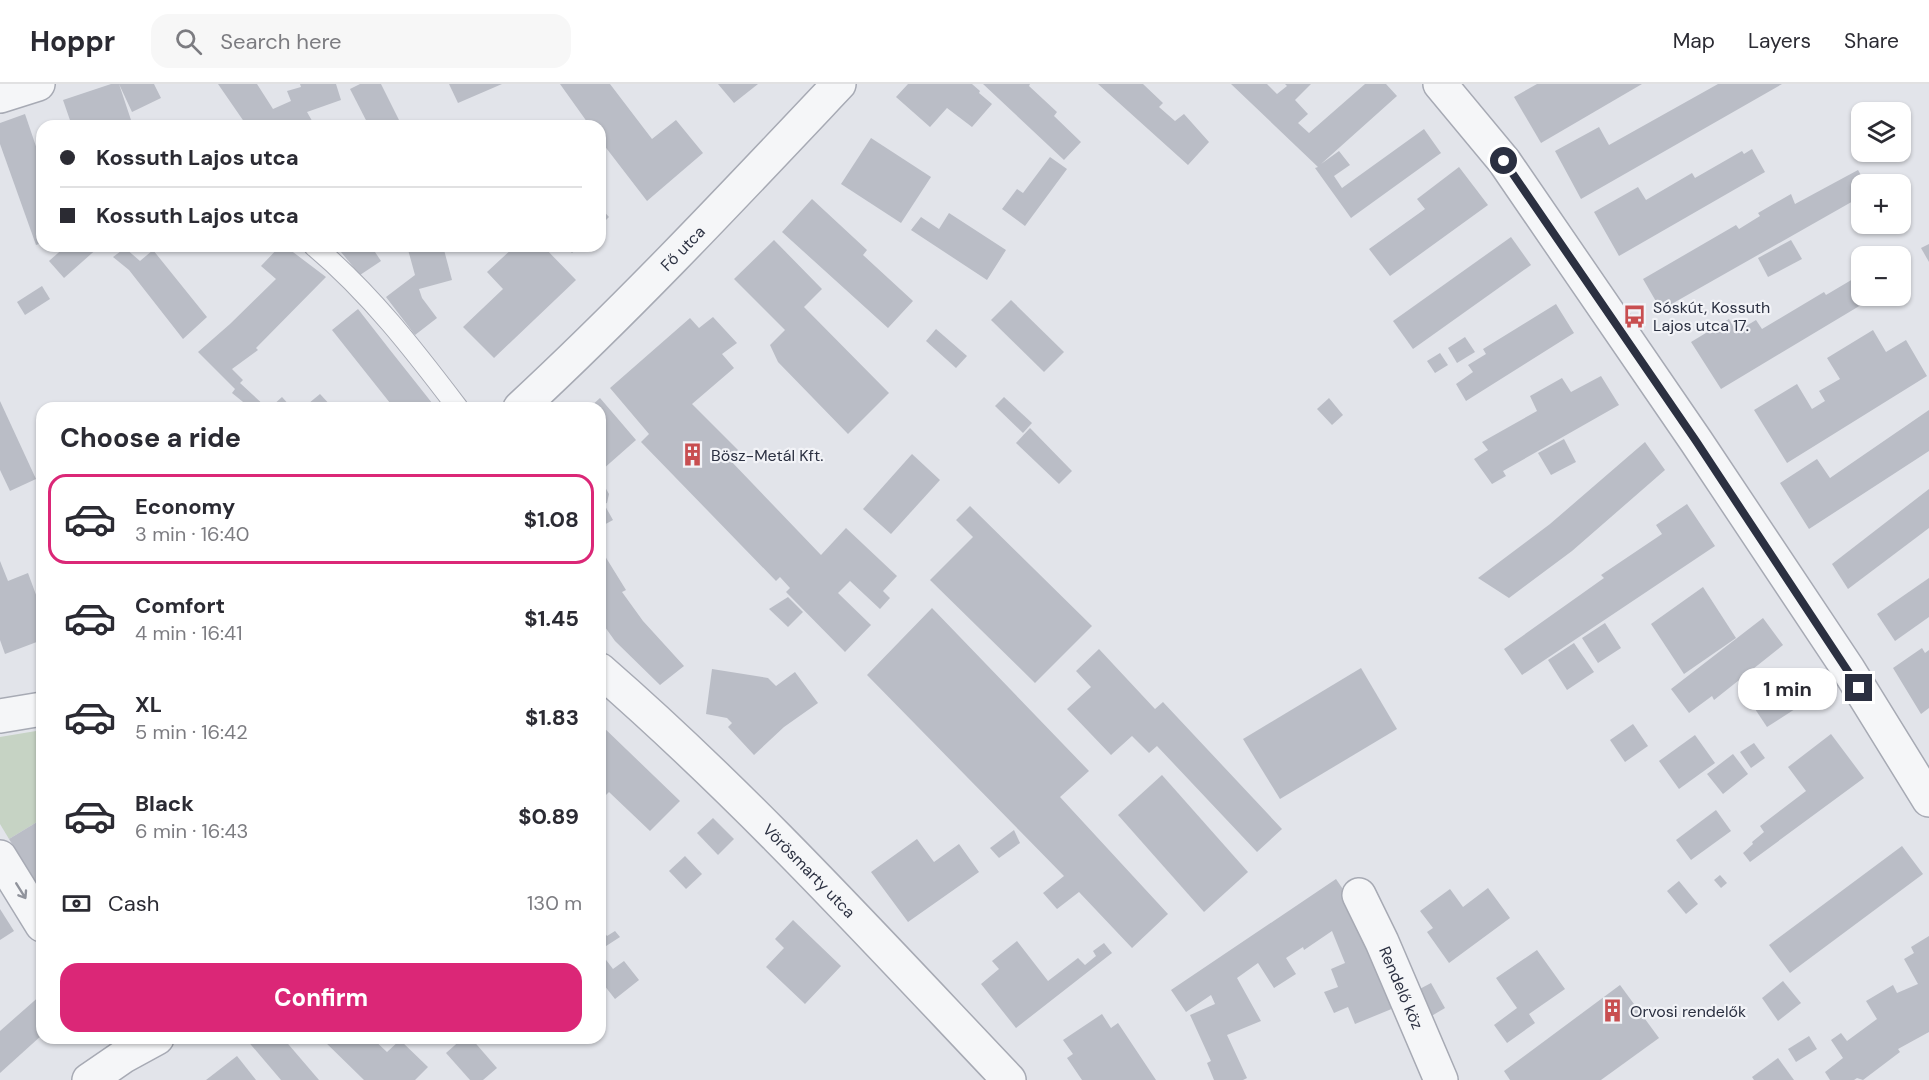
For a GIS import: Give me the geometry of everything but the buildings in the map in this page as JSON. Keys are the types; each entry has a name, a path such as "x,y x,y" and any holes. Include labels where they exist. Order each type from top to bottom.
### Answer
{"street":[{"path":"0,96 38,84"},
{"name":"Fő utca","path":"526,402 720,209 839,84"},
{"path":"1440,84 1504,161 1689,431 1848,669 1929,800"},
{"name":"Vörösmarty utca","path":"606,675 765,823 1009,1080"},
{"path":"0,716 36,710"},
{"path":"0,857 36,915"},
{"name":"Rendelő köz","path":"1359,895 1382,942 1441,1080"},
{"path":"89,1080 118,1047"}],"lane":[{"path":"321,252 342,269 399,330 453,402"}],"green space":[{"path":"36,731 36,823 9,839 0,824 0,737"}],"place":[{"name":"Sóskút, Kossuth Lajos utca 17.","path":"1635,316"},
{"name":"Bösz-Metál Kft.","path":"693,455"},
{"name":"Orvosi rendelők","path":"1612,1011"}],"route":[{"path":"1504,161 1696,441 1859,688"}]}
